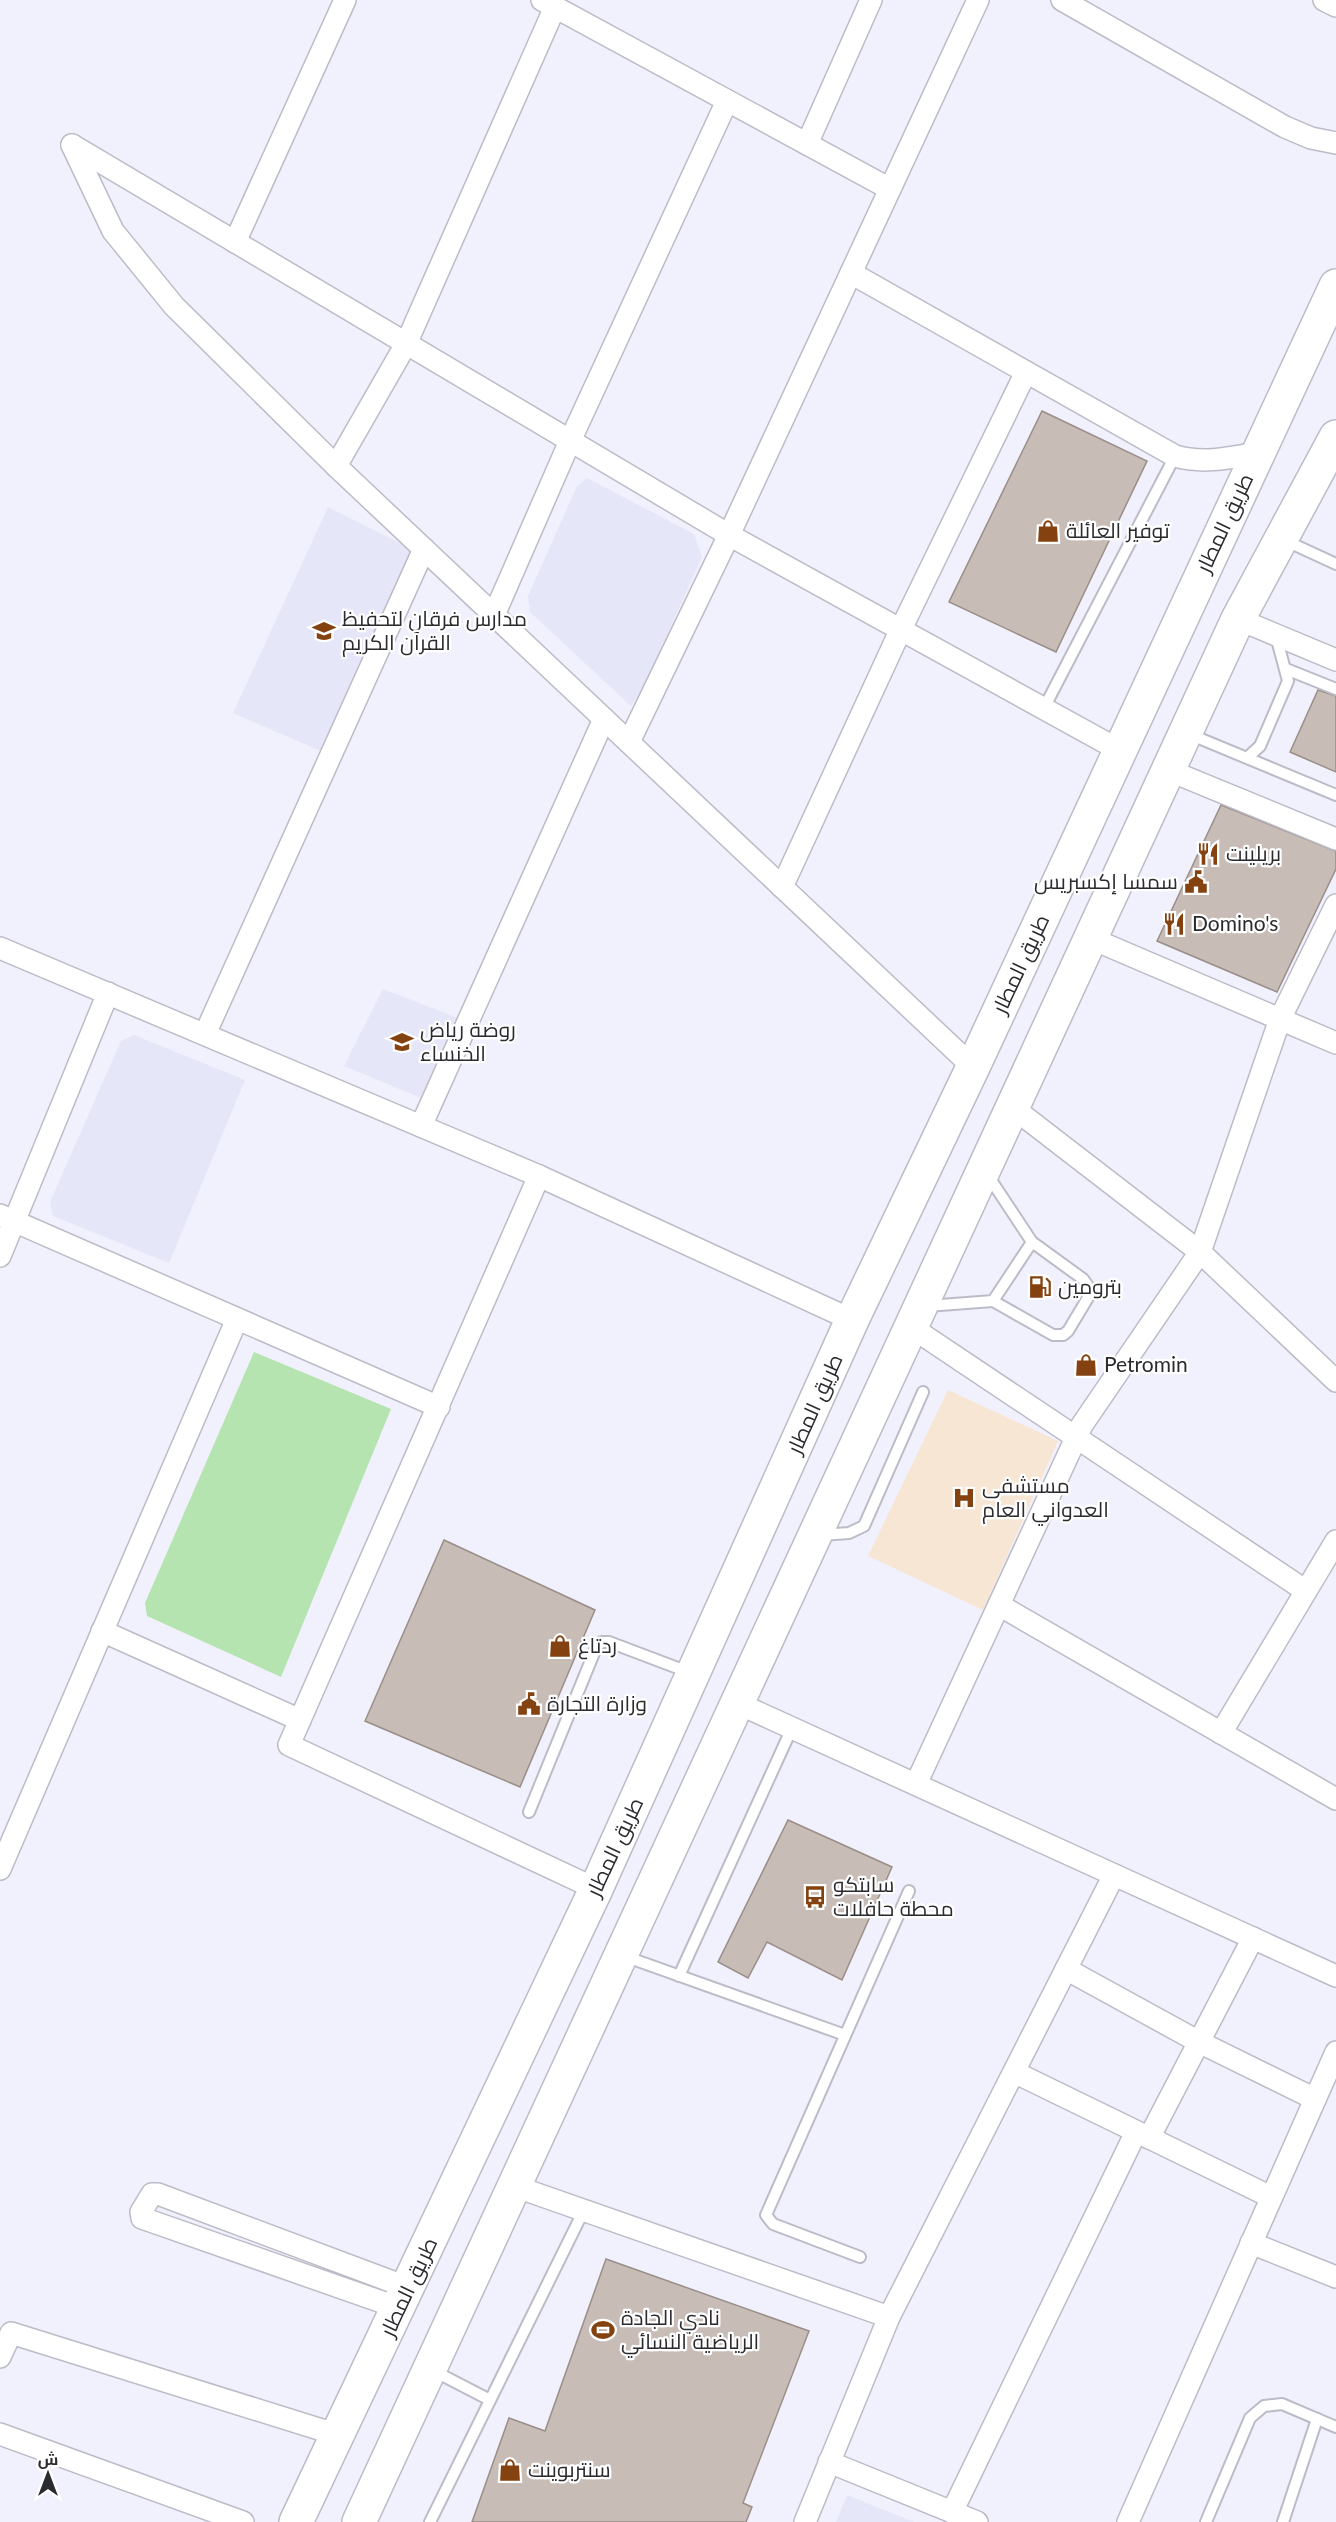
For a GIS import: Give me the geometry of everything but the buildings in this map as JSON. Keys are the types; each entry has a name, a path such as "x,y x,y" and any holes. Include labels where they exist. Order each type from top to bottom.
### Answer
{"main road":[{"name":"طريق المطار","path":"296,2522 596,1889 852,1320 973,1067 1336,286"},
{"path":"359,2522 1238,619 1335,443"}],"street":[{"path":"235,242 345,0"},
{"path":"807,144 871,0"},
{"path":"629,742 729,535 978,0"},
{"path":"1062,0 1285,127 1311,138 1336,143"},
{"path":"1324,0 1336,6"},
{"path":"336,466 406,344 549,3 890,189"},
{"path":"494,615 570,441 727,101"},
{"path":"973,1067 336,466 174,306 113,231 72,146 729,535 1119,750"},
{"path":"851,273 1175,456 1191,461 1212,461 1258,453"},
{"path":"782,887 901,629 1026,372"},
{"path":"205,1034 424,549"},
{"path":"1238,619 1336,660"},
{"path":"421,1126 604,719"},
{"path":"1168,770 1336,839"},
{"path":"916,1785 1076,1437 1200,1252 1280,1019 1336,905"},
{"path":"1090,938 1336,1042"},
{"path":"0,948 539,1176 852,1320"},
{"path":"0,1256 7,1218 108,993"},
{"path":"1012,1107 1200,1252 1336,1381"},
{"path":"539,1176 289,1745 596,1889"},
{"path":"7,1218 439,1407"},
{"path":"915,1317 1076,1437 1306,1591"},
{"path":"0,1869 237,1319"},
{"path":"1221,1733 1336,1541"},
{"path":"999,1605 1336,1799"},
{"path":"102,1631 300,1720"},
{"path":"737,1703 1336,1976"},
{"path":"805,2522 889,2317 1114,1875"},
{"path":"952,2512 1142,2135 1199,2042 1252,1938"},
{"path":"1066,1969 1199,2042 1315,2099"},
{"path":"1128,2522 1336,2052"},
{"path":"1014,2072 1271,2197"},
{"path":"514,2186 889,2317"},
{"path":"152,2194 158,2194 219,2216 404,2298 209,2241 142,2218 141,2212 152,2194"},
{"path":"209,2241 219,2216"},
{"path":"1251,2243 1336,2277"},
{"path":"0,2357 11,2333 338,2436"},
{"path":"0,2434 243,2522"},
{"path":"829,2462 977,2522"}],"lane":[{"path":"1044,708 1175,456"},
{"path":"1281,539 1336,564"},
{"path":"1248,757 1260,746 1288,681 1276,636"},
{"path":"1286,669 1336,689"},
{"path":"1185,733 1336,795"},
{"path":"915,1317 993,1301 1053,1335 1063,1335 1068,1331 1089,1296 1088,1286 1083,1279 1032,1242 984,1168"},
{"path":"993,1301 1032,1242"},
{"path":"814,1535 849,1533 864,1526 923,1392"},
{"path":"530,1812 596,1648 601,1642 694,1674"},
{"path":"679,1977 792,1728"},
{"path":"860,2257 773,2224 766,2215 909,1891"},
{"path":"621,1955 845,2035"},
{"path":"430,2522 584,2211"},
{"path":"429,2368 490,2400"},
{"path":"1206,2522 1250,2418 1264,2406 1282,2404 1336,2427"},
{"path":"1283,2522 1317,2419"}],"shaded area":[{"path":"587,478 694,534 702,557 643,688 631,706 530,612 528,596 577,486"},
{"name":"مدارس فرقان لتحفيظ القرآن الكريم","path":"328,507 412,549 325,753 233,713"},
{"name":"روضة رياض الخنساء","path":"383,989 458,1018 421,1098 344,1066"},
{"path":"134,1035 245,1080 169,1263 53,1216 50,1202 121,1041"},
{"name":"مستشفى العدواني العام","path":"948,1390 1058,1441 983,1610 868,1556"},
{"path":"847,2495 914,2522 836,2522"}],"green space":[{"path":"254,1352 391,1409 281,1677 147,1616 145,1603"}],"place":[{"name":"توفير العائلة","path":"1048,531"},
{"name":"مدارس فرقان لتحفيظ القرآن الكريم","path":"324,631"},
{"name":"بريلينت","path":"1208,854"},
{"name":"سمسا إكسبريس","path":"1196,882"},
{"name":"Domino's","path":"1174,924"},
{"name":"روضة رياض الخنساء","path":"402,1042"},
{"name":"بترومين","path":"1040,1287"},
{"name":"Petromin","path":"1086,1365"},
{"name":"مستشفى العدواني العام","path":"964,1498"},
{"name":"ردتاغ","path":"560,1646"},
{"name":"وزارة التجارة","path":"529,1704"},
{"name":"سابتكو محطة حافلات","path":"815,1897"},
{"name":"نادي الجادة الرياضية النسائي","path":"603,2330"},
{"name":"سنتربوينت","path":"510,2470"}]}
